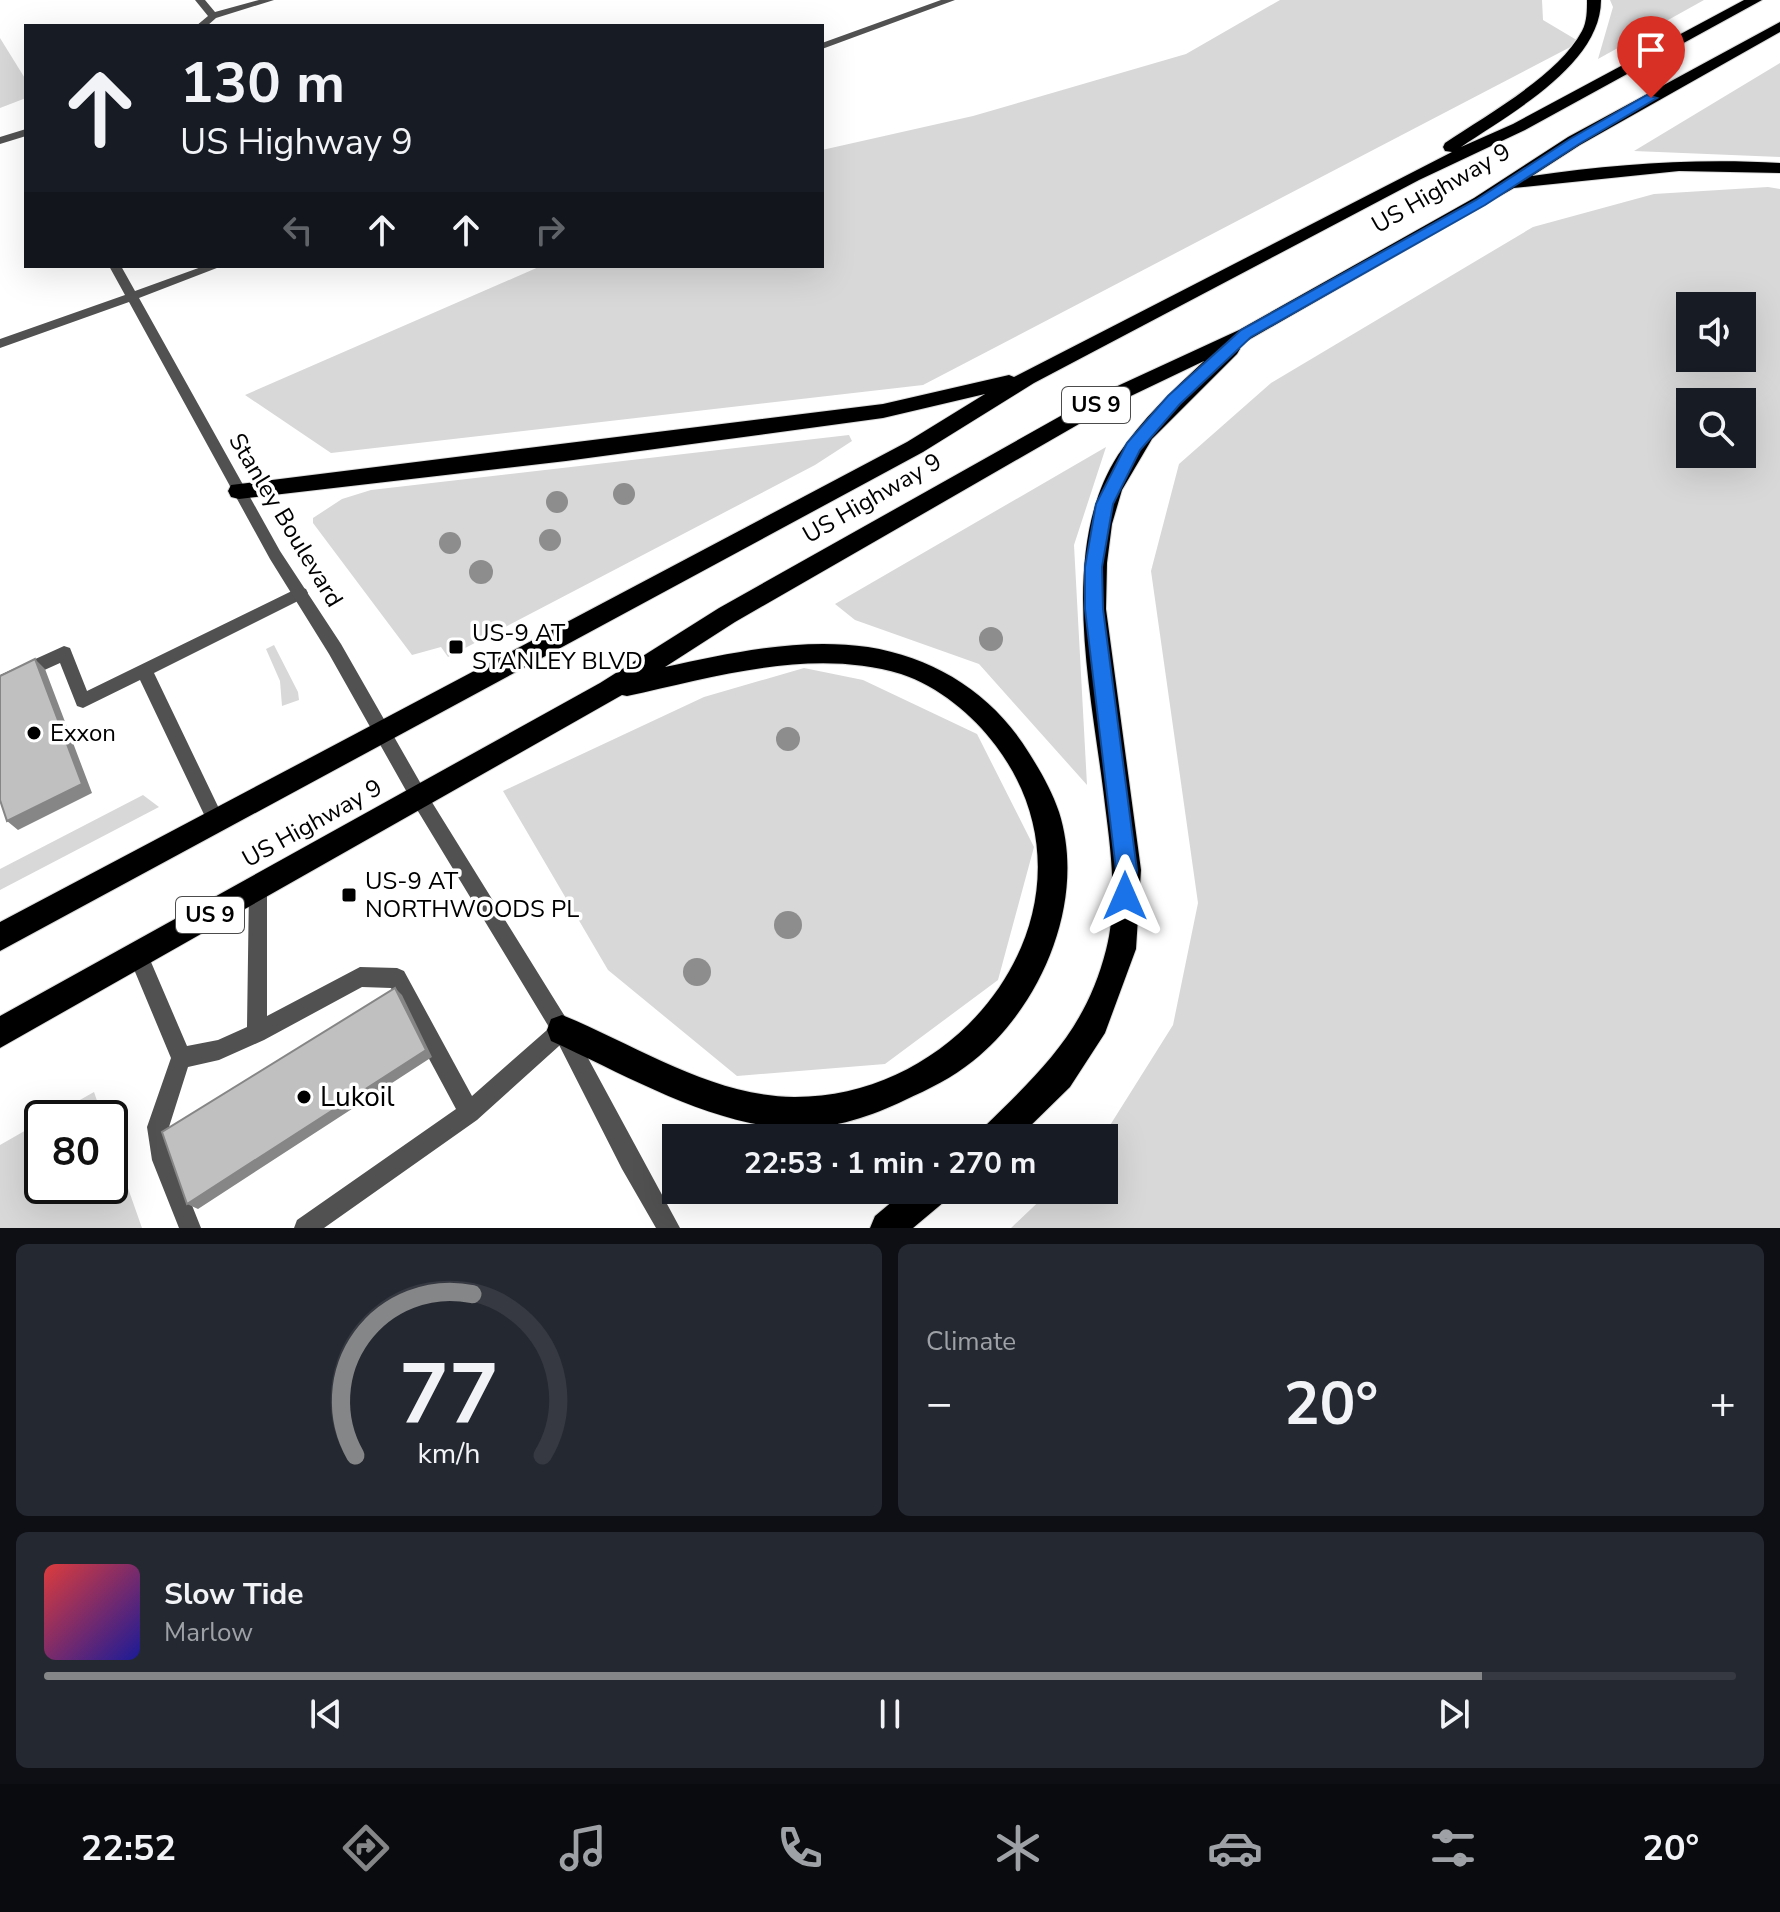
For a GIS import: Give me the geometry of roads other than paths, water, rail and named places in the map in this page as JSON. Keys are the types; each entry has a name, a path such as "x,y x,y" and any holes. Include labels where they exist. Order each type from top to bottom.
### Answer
{"highway":[{"path":"1413,176 1535,86 1576,50 1589,31 1594,0"},
{"name":"US Highway 9","path":"0,937 915,447 1027,378 1413,176 1519,127 1755,0"},
{"name":"US Highway 9","path":"0,1033 609,690 727,615 1105,400 1246,334 1510,184 1574,141 1780,26"},
{"path":"1510,184 1644,166 1730,164 1780,168"},
{"path":"1009,1124 1059,1076 1094,1022 1121,949 1127,870 1094,609 1093,567 1105,504 1133,447 1174,400 1246,334"},
{"path":"239,491 566,453 883,411 1027,378"},
{"path":"562,1030 733,1104 783,1112 851,1106 918,1081 966,1048 1013,997 1034,962 1049,912 1053,862 1048,822 1038,793 1010,742 993,722 926,674 879,659 795,655 751,660 609,690"},
{"path":"887,1228 915,1204"}],"street":[{"path":"200,0 213,16"},
{"path":"203,24 213,16 269,0"},
{"path":"824,45 950,0"},
{"path":"0,141 24,133"},
{"name":"Stanley Boulevard","path":"116,268 239,491 419,797 562,1030 630,1161 669,1228"},
{"path":"0,344 210,268"},
{"path":"0,683 64,653 83,701 300,593"},
{"path":"144,670 216,821"},
{"path":"257,1033 258,888"},
{"path":"138,955 181,1058 158,1127 163,1160 190,1228"},
{"path":"181,1058 219,1050 257,1033 360,977 397,978 469,1112"},
{"path":"305,1228 469,1112 562,1030"}],"place":[{"name":"US-9 AT STANLEY BLVD","path":"456,647"},
{"name":"Exxon","path":"34,733"},
{"name":"US-9 AT NORTHWOODS PL","path":"349,895"},
{"name":"Lukoil","path":"304,1097"}]}
